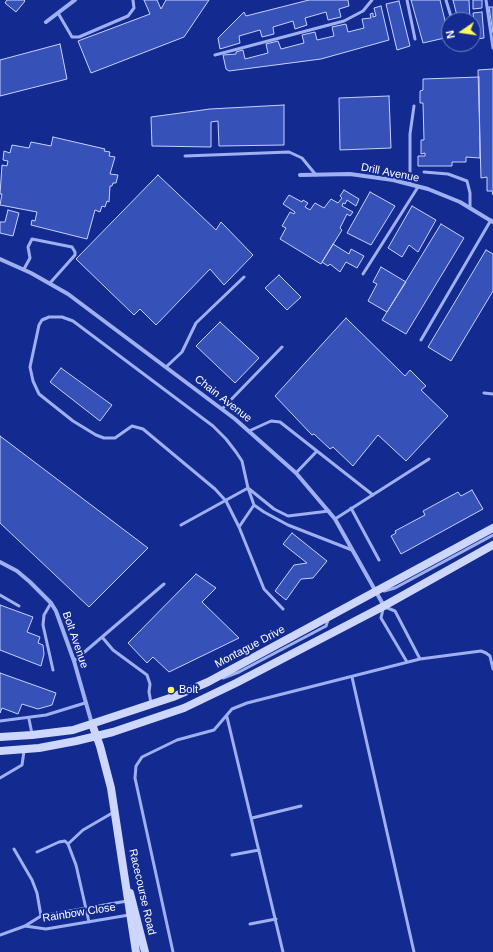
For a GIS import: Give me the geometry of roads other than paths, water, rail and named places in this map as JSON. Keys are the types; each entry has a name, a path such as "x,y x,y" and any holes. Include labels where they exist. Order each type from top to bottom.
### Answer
{"main road":[{"name":"Montague Drive","path":"0,737 73,730 152,705 208,682 376,593 493,528"},
{"path":"0,751 24,749 97,736 184,708 236,683 384,606 493,545"},
{"name":"Racecourse Road","path":"92,724 97,736 111,788 118,838 132,914 145,952"},
{"name":"Racecourse Road","path":"132,914 136,952"}],"street":[{"path":"46,22 75,0"},
{"name":"Drill Avenue","path":"300,175 350,174 410,184 470,207 492,221"},
{"name":"Chain Avenue","path":"0,259 24,269 50,283 222,409 296,473 335,519 384,606"},
{"name":"Bolt Avenue","path":"0,562 17,571 51,603 61,623 74,661 92,724"}],"lane":[{"path":"58,13 72,37 79,37 128,16 134,8 132,0"},
{"path":"215,55 344,21 363,11 372,0"},
{"path":"407,0 415,38"},
{"path":"446,0 450,12"},
{"path":"486,0 493,48"},
{"path":"410,184 410,134 414,106"},
{"path":"185,156 289,152 302,158 316,175"},
{"path":"424,172 448,174 467,181 470,193 470,207"},
{"path":"363,274 418,186"},
{"path":"421,340 492,221"},
{"path":"24,269 30,258 28,246 32,239 72,247 76,252 75,255 50,283"},
{"path":"166,368 182,352 196,323 244,277"},
{"path":"283,609 264,589 239,527 226,501 209,482 143,429 132,426 115,438 104,438 73,421 39,394 33,381 30,367 39,325 42,320 49,317 62,317 73,321 212,426 226,439 242,461 248,488 254,504 280,521 353,550"},
{"path":"222,409 282,347"},
{"path":"484,393 493,394"},
{"path":"249,431 259,425 275,420 280,422 372,495"},
{"path":"296,473 317,451"},
{"path":"335,519 429,459"},
{"path":"248,488 274,509 288,516 329,511"},
{"path":"181,524 248,488"},
{"path":"239,527 254,504"},
{"path":"351,508 379,560"},
{"path":"376,593 395,588 493,536"},
{"path":"74,661 164,584"},
{"path":"0,595 19,606"},
{"path":"51,603 44,615 43,625 53,670"},
{"path":"407,662 382,618 384,606 395,611 420,659"},
{"path":"102,638 113,650 147,675 150,684 149,692 152,705"},
{"path":"173,952 134,772 142,757 177,740 214,730 232,709 247,703 407,662 481,651 490,656 493,669"},
{"path":"352,677 414,952"},
{"path":"0,721 29,719 85,703"},
{"path":"227,716 283,952"},
{"path":"29,719 32,735"},
{"path":"0,778 22,765 24,749"},
{"path":"252,818 301,806"},
{"path":"68,844 83,830 115,812"},
{"path":"37,852 59,842 65,841 68,844 76,865 89,922"},
{"path":"14,849 32,880 37,893 41,916"},
{"path":"232,856 259,850"},
{"name":"Rainbow Close","path":"0,935 24,926 41,916 129,901"},
{"name":"Rainbow Close","path":"24,926 46,929 132,914"},
{"path":"250,924 276,919"}],"place":[{"name":"Bolt","path":"171,690"}]}
